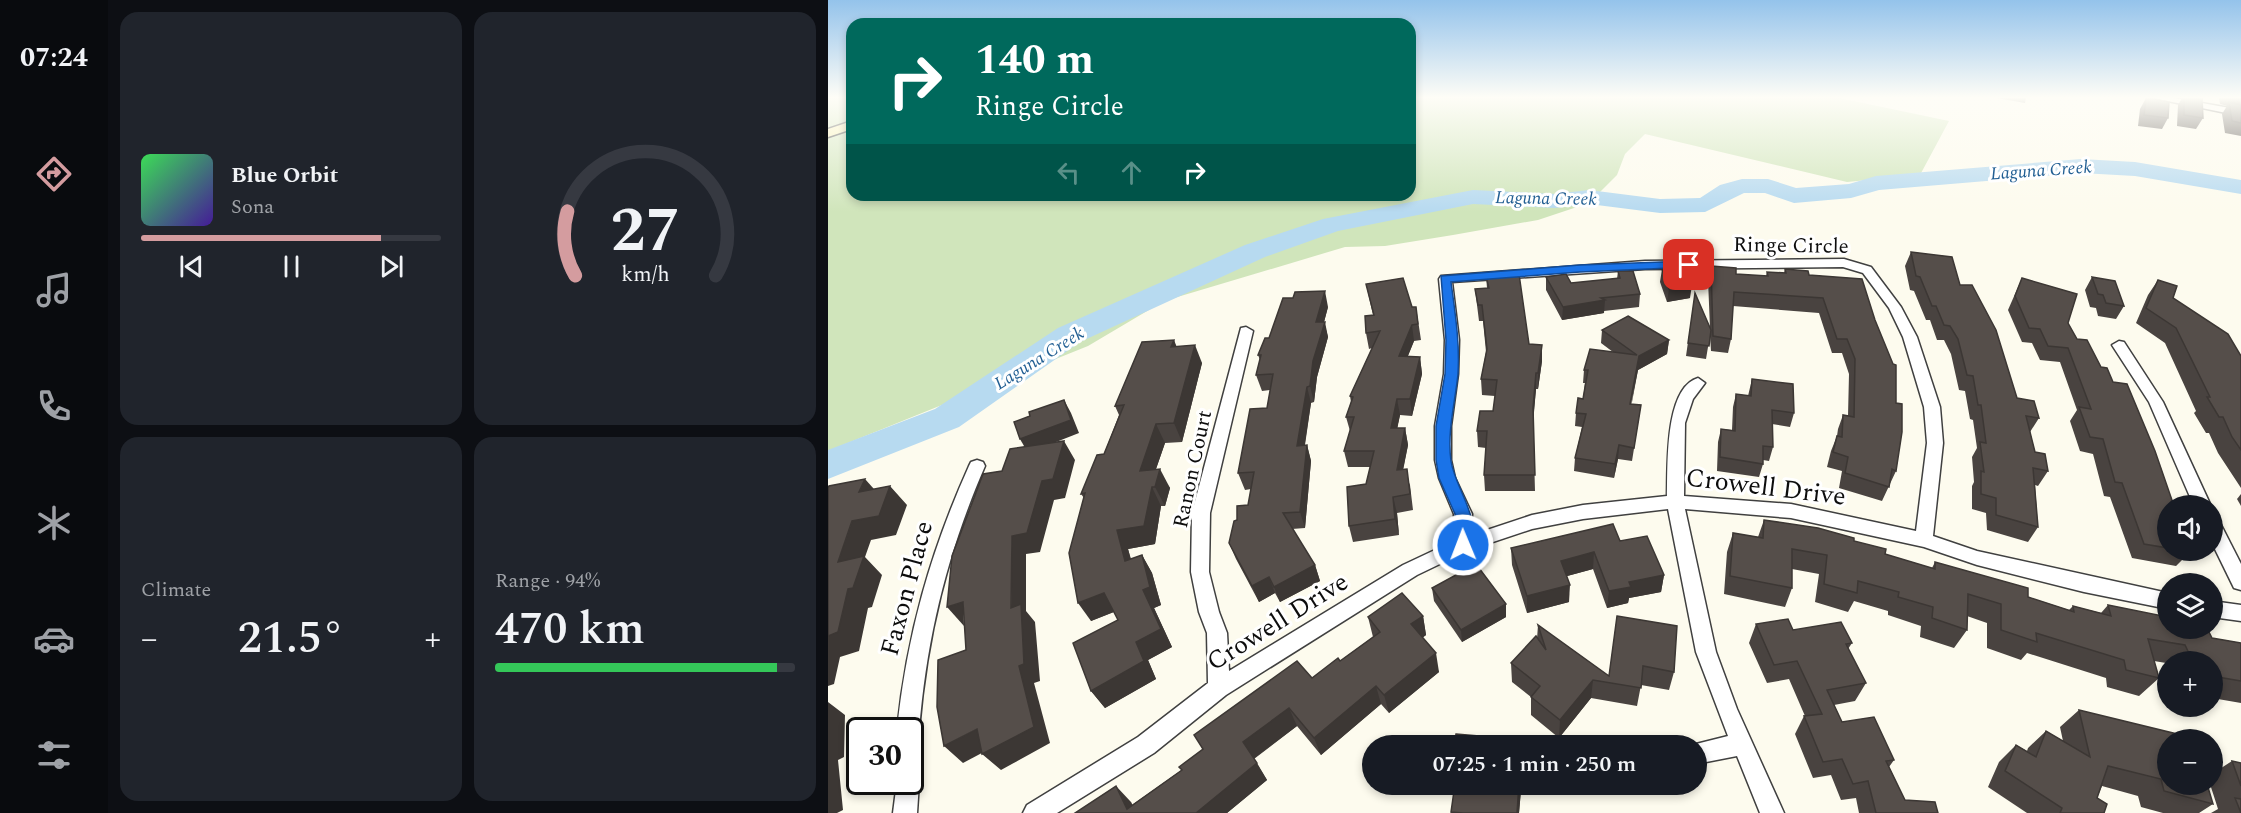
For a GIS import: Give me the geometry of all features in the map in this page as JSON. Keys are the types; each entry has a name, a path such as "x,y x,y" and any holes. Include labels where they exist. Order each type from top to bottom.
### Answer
{"street":[{"name":"Ringe Circle","path":"1463,545 1463,514 1447,478 1443,460 1443,426 1451,374 1452,340 1445,279 1580,268 1710,264 1845,263 1867,270 1895,307 1910,337 1932,406 1935,443 1924,540"},
{"name":"Ranon Court","path":"1220,688 1217,633 1209,612 1200,572 1201,513 1246,330"},
{"path":"2119,345 2156,402 2198,495"},
{"path":"1698,383 1686,398 1677,423 1675,502 1706,652 1724,703 1772,813"},
{"name":"Faxon Place","path":"909,717 913,671 923,615 936,565 953,518 977,466"},
{"name":"Crowell Drive","path":"1035,813 1146,745 1220,688 1410,570 1463,545 1532,522 1583,512 1675,502 1791,511 1924,540 1977,558 2157,599"},
{"path":"2223,546 2241,582"},
{"path":"2223,611 2241,613"},
{"path":"1707,751 1743,744"},
{"path":"905,813 907,795"}],"green space":[{"path":"828,136 846,136 846,201 1416,201 1416,136 1643,136 1625,154 1617,175 1589,203 1538,220 1385,246 1345,247 1164,301 1088,346 828,451"},
{"path":"1653,136 1941,136 1920,175 1847,182"}],"building":[{"path":"1911,252 1952,257 1960,285 1972,285 1996,330 2017,398 2034,401 2039,418 2026,416 2035,452 2045,454 2048,471 2033,468 2038,527 1996,515 1996,498 1981,494 1981,471 1984,472 1980,442 1986,443 1981,405 1978,405 1973,376 1967,375 1958,339 1950,326 1944,325 1936,306 1932,306 1920,277 1916,276"},
{"path":"1711,266 1736,268 1736,274 1768,276 1767,272 1786,273 1785,269 1808,271 1809,275 1862,279 1875,320 1893,364 1896,365 1896,403 1902,404 1902,432 1896,471 1892,469 1889,487 1845,473 1848,457 1833,452 1837,436 1842,437 1843,415 1854,417 1855,359 1847,339 1837,339 1823,298 1734,292 1731,339 1713,336"},
{"path":"1684,268 1692,285 1669,289 1662,269"},
{"path":"1618,271 1633,271 1640,294 1601,298 1605,300 1563,307 1546,277 1566,274 1571,283 1620,278"},
{"path":"1519,274 1529,344 1542,345 1538,373 1536,373 1533,408 1535,475 1484,475 1487,431 1477,431 1480,411 1493,411 1497,380 1481,379 1487,349 1482,305 1478,305 1475,289 1489,288 1486,276"},
{"path":"2092,277 2115,281 2124,306 2106,303 2103,295 2098,294"},
{"path":"1403,278 1412,307 1416,307 1418,324 1412,325 1399,356 1420,357 1410,399 1397,399 1391,428 1405,428 1397,470 1407,469 1410,494 1393,497 1395,519 1349,526 1347,487 1366,484 1374,451 1344,451 1354,417 1346,417 1353,397 1350,396 1380,331 1366,333 1365,316 1374,315 1366,284"},
{"path":"2022,278 2077,294 2068,323 2077,339 2087,340 2101,367 2107,368 2113,382 2127,384 2170,495 2157,495 2157,546 2144,544 2122,483 2115,482 2103,439 2090,437 2079,407 2091,409 2068,348 2048,346 2040,329 2029,328 2015,296"},
{"path":"2158,280 2177,286 2173,298 2228,334 2241,356 2241,450 2223,417 2219,417 2207,397 2210,397 2176,328 2146,308"},
{"path":"1325,291 1316,322 1325,322 1313,361 1310,386 1307,387 1297,446 1307,445 1300,512 1283,513 1315,565 1274,587 1269,577 1252,586 1229,543 1234,521 1237,520 1237,506 1248,505 1254,472 1238,473 1250,409 1267,408 1273,374 1256,375 1261,355 1258,355 1265,338 1269,338 1283,298 1293,298 1295,292"},
{"path":"1695,293 1711,330 1709,346 1688,343"},
{"path":"1628,316 1669,340 1639,356 1630,404 1641,405 1634,448 1619,445 1615,464 1575,458 1586,414 1576,413 1578,398 1583,399 1588,370 1584,370 1590,349 1637,355 1602,330"},
{"path":"1174,340 1171,347 1195,345 1174,423 1156,424 1140,471 1160,469 1155,487 1152,487 1144,526 1117,530 1125,561 1142,555 1150,587 1143,590 1161,629 1136,642 1144,661 1091,691 1073,643 1118,620 1104,593 1078,603 1069,553 1085,493 1081,494 1097,455 1104,454 1124,405 1115,406 1142,342"},
{"path":"1752,379 1793,384 1794,413 1772,410 1773,447 1763,446 1763,464 1720,457 1721,429 1735,431 1736,394 1751,396"},
{"path":"1064,400 1071,420 1020,439 1014,422 1030,416 1029,412"},
{"path":"1064,441 1053,479 1042,481 1027,533 1012,536 1011,608 1021,604 1024,664 1019,666 1034,727 982,754 977,729 944,746 937,707 938,660 966,650 963,602 947,607 952,556 983,474 1002,471 1010,449"},
{"path":"865,479 859,492 890,486 879,516 852,521 838,562 864,556 853,588 848,589 838,632 828,636 828,488"},
{"path":"1764,520 1818,528 1886,549 1885,554 1935,569 1935,562 2028,588 2028,597 2074,612 2073,606 2111,616 2108,605 2157,615 2157,639 2218,639 2241,643 2241,681 2223,678 2223,651 2188,651 2185,645 2148,639 2157,678 2126,670 2124,660 2036,633 2037,642 2001,630 2001,604 1968,594 1967,630 1932,618 1933,607 1898,597 1899,592 1858,581 1857,593 1824,584 1827,555 1792,549 1792,588 1730,576 1733,533 1763,538"},
{"path":"1613,524 1620,541 1647,536 1664,575 1629,582 1631,587 1609,591 1594,552 1561,561 1570,585 1527,596 1511,548"},
{"path":"1476,564 1506,604 1461,630 1432,588"},
{"path":"1402,593 1423,616 1411,624 1436,653 1384,695 1376,686 1314,738 1289,708 1243,742 1257,763 1196,813 1075,813 1116,786 1127,809 1182,770 1179,767 1203,749 1194,735 1297,661 1312,678 1338,658 1340,661 1380,632 1368,617"},
{"path":"1617,616 1677,626 1674,672 1643,666 1641,688 1593,680 1560,720 1531,697 1540,686 1511,663 1536,636 1546,650 1538,625 1609,676"},
{"path":"1788,619 1793,630 1841,622 1852,643 1846,644 1866,683 1827,690 1842,722 1874,717 1894,760 1886,761 1905,800 1935,802 1938,813 1876,813 1868,781 1853,784 1842,759 1823,762 1804,716 1822,714 1797,661 1774,665 1756,624"},
{"path":"2079,710 2157,729 2157,778 2108,766 2097,798 2107,804 2104,813 2060,813 2062,808 2005,771 2016,745 2036,757 2046,731 2090,757"},
{"path":"2232,761 2241,763 2241,786"},
{"path":"1453,795 1518,795 1517,813 1451,812"},
{"path":"2179,795 2210,795 2213,804"},
{"path":"2235,798 2241,799 2241,813"}],"waterway":[{"name":"Laguna Creek","path":"828,465 947,418 1069,335 1255,251 1332,224 1473,197 1555,201 1589,197 1660,206 1705,205 1729,190 1742,186 1768,186 1794,196 1851,191 1876,183 2081,166 2135,169 2241,187"}],"route":[{"path":"1463,545 1463,514 1447,478 1443,460 1443,426 1451,374 1452,340 1445,279 1580,268 1689,265"}]}
